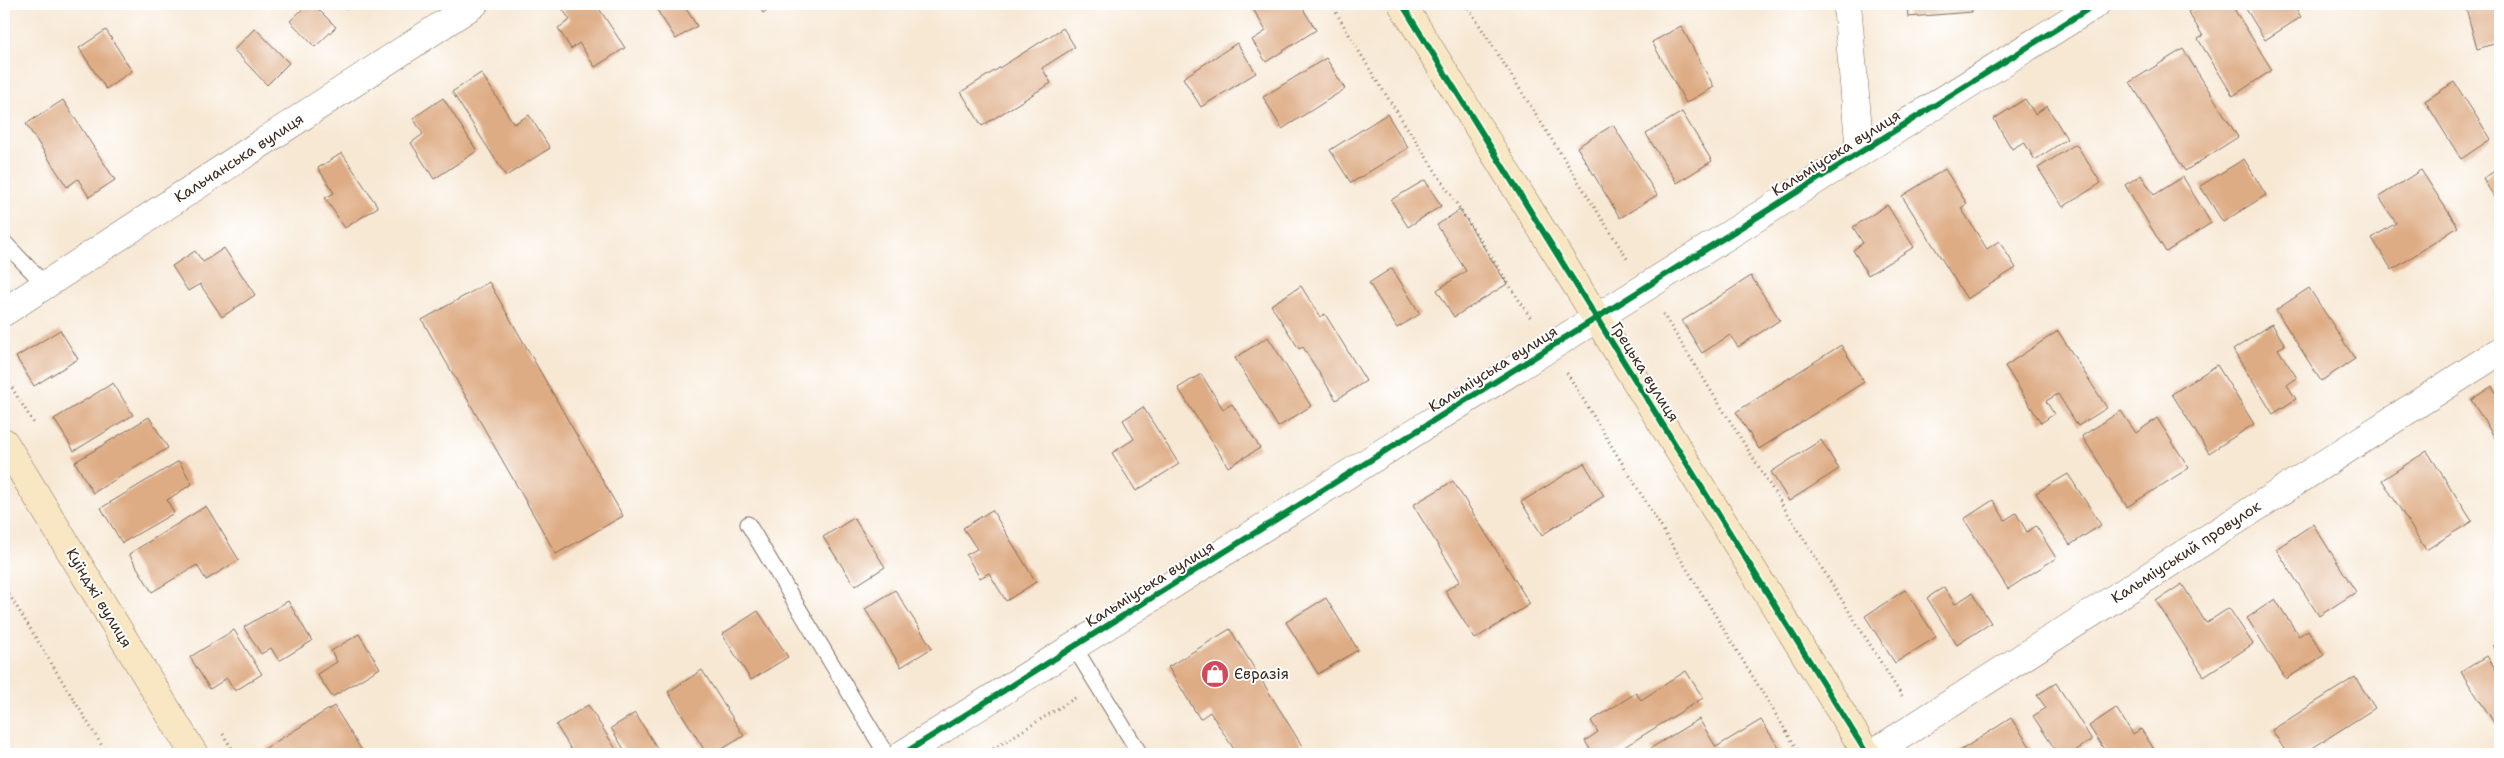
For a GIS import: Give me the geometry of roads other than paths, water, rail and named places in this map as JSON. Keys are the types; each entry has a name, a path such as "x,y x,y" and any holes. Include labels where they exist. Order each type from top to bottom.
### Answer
{"street":[{"name":"Кальчанська вулиця","path":"4,312 474,4"},
{"name":"Грецька вулиця","path":"1402,4 1867,754"},
{"path":"1847,4 1860,152"},
{"name":"Кальміуська вулиця","path":"903,754 2096,4"},
{"name":"Кальміуський провулок","path":"1872,754 2500,350"},
{"name":"Куїнджі вулиця","path":"4,442 194,754"}],"lane":[{"path":"4,242 45,285"},
{"path":"748,524 886,754"},
{"path":"1074,648 1140,754"}],"place":[{"name":"Євразія","path":"1215,674"}]}
